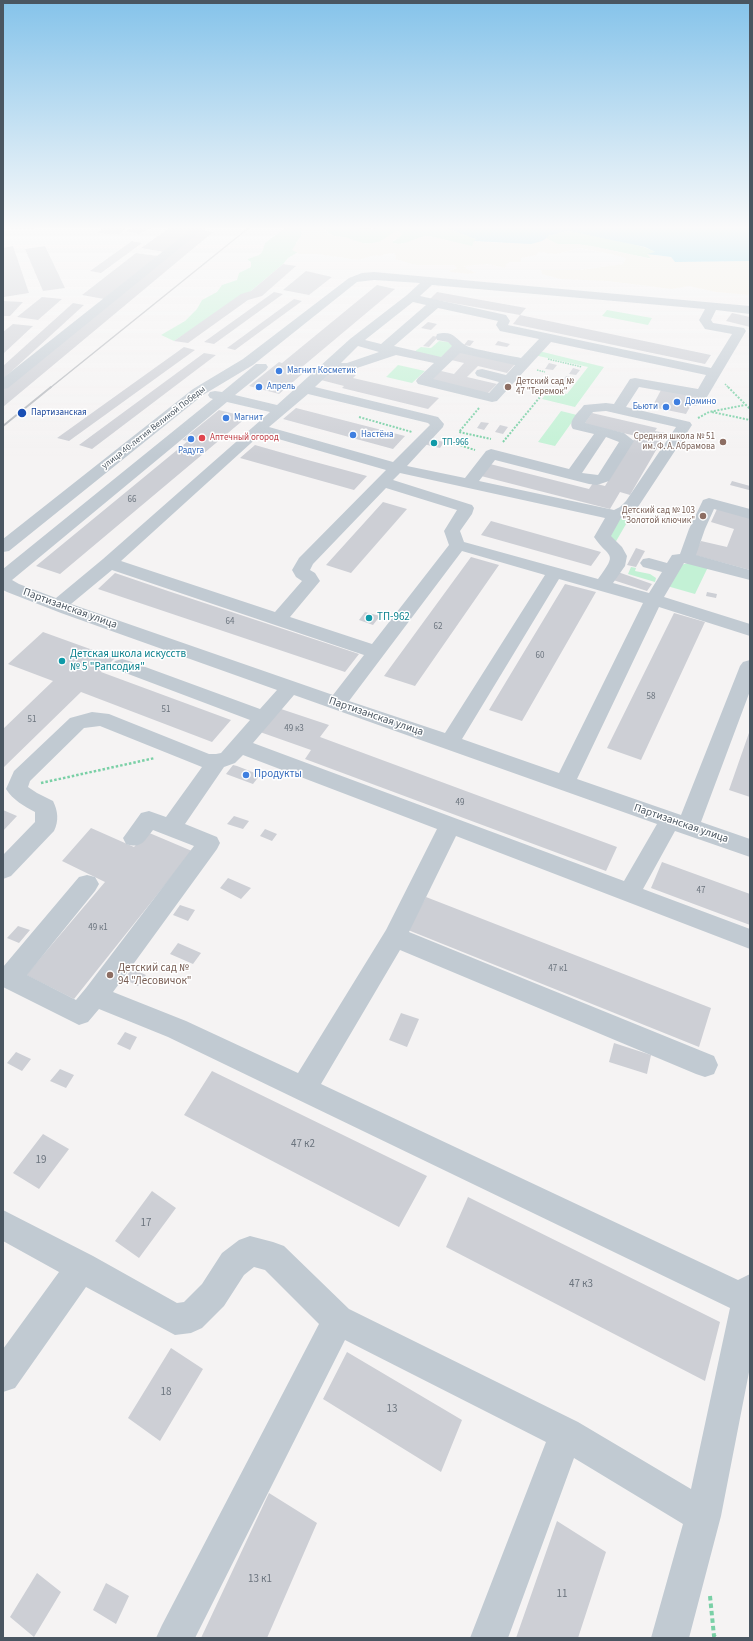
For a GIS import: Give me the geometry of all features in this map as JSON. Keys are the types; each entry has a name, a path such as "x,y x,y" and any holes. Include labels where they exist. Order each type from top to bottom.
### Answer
{"street":[{"path":"3,385 106,303"},
{"name":"улица 40-летия Великой Победы","path":"3,547 198,392 248,362 324,303"},
{"path":"3,578 341,303"},
{"path":"60,605 109,564 258,429 305,389 355,342 405,303"},
{"path":"429,303 502,318 504,321 502,325 504,328 714,373"},
{"name":"улица 40-летия Великой Победы","path":"678,303 750,310"},
{"path":"330,366 348,367 389,350 435,304"},
{"path":"617,410 635,382 702,394 714,373 745,332 710,326 705,320 712,307"},
{"path":"442,337 452,339 459,346 457,348"},
{"path":"457,348 423,381 492,398 548,337"},
{"path":"355,342 443,361"},
{"path":"457,348 528,359"},
{"path":"482,373 509,380"},
{"path":"279,619 311,581 309,577 302,573 301,570 305,562 428,436 437,424 433,420 305,389"},
{"path":"198,392 225,396 280,410"},
{"path":"258,429 397,468 469,484 615,515 628,510 628,507 632,504 685,425 617,410 597,407 589,408 578,422 578,426 620,436 627,441 604,478 594,480 491,454 469,484"},
{"path":"573,475 602,432"},
{"path":"384,482 466,508 464,514 452,532 458,545 750,630"},
{"path":"564,783 653,601 680,564 709,503 750,514"},
{"path":"601,586 619,562 620,555 612,545 602,537 615,515"},
{"path":"697,529 714,533"},
{"path":"336,703 458,545"},
{"path":"649,562 680,564 750,575"},
{"path":"109,564 375,652"},
{"path":"449,742 555,572"},
{"name":"Партизанская улица","path":"3,582 13,588 290,687 750,848"},
{"path":"122,665 264,718"},
{"path":"629,893 679,823 750,666"},
{"path":"3,870 46,825 47,816 45,807 29,800 17,789 21,777 77,723 92,719 102,719 207,761 217,762 228,758 241,746 290,687"},
{"path":"241,746 750,939"},
{"path":"170,828 217,762"},
{"path":"87,884 9,978 79,1014 95,996 209,843 149,819 134,838"},
{"path":"303,1090 395,937 450,825"},
{"path":"395,937 705,1065"},
{"path":"95,996 177,1029 303,1090 748,1294 703,1516 670,1638"},
{"path":"3,1225 175,1319 191,1317 213,1295 233,1264 250,1251 273,1257 338,1320 566,1434 703,1516"},
{"path":"3,1376 82,1267"},
{"path":"175,1638 338,1320"},
{"path":"489,1638 566,1434"}],"path":[{"path":"528,359 582,367"},
{"path":"714,373 750,409"},
{"path":"489,397 459,432 503,442 540,396"},
{"path":"745,405 709,412 750,420"},
{"path":"352,416 491,454"},
{"path":"17,789 184,752"}],"green space":[{"path":"201,303 233,303 174,341 161,335 185,321 197,309"},
{"path":"607,310 652,318 648,325 602,316"},
{"path":"439,341 448,342 454,346 440,358 414,352 421,347 431,348"},
{"path":"539,351 604,367 575,407 542,399 549,390 567,394 588,367 534,355"},
{"path":"398,365 425,371 412,383 386,377"},
{"path":"561,411 577,415 555,446 538,442"},
{"path":"625,517 629,519 615,543 608,534 619,519"},
{"path":"693,562 708,567 695,594 667,586 680,565"},
{"path":"631,567 636,568 635,571 650,574 656,578 655,582 628,574"}],"building":[{"path":"3,303 22,303 10,316 3,316"},
{"path":"35,303 58,303 38,320 17,317"},
{"path":"73,303 84,305 3,379 3,366"},
{"path":"110,303 128,303 3,407 3,389"},
{"path":"229,303 244,303 188,343 174,341"},
{"path":"259,303 271,303 214,344 204,342"},
{"path":"289,303 300,303 235,350 227,348"},
{"path":"356,303 379,303 302,367 308,369 279,394 249,386 279,362 282,363"},
{"path":"450,303 496,303 526,308 520,315"},
{"path":"732,313 750,317 750,327 726,321"},
{"path":"520,315 711,355 705,364 513,324"},
{"path":"428,322 437,324 431,330 421,328"},
{"path":"13,324 33,326 3,354 3,332"},
{"path":"433,336 438,337 429,347 423,346"},
{"path":"468,340 474,341 470,346 464,345"},
{"path":"498,341 510,344 507,347 495,345"},
{"path":"184,347 195,350 69,441 57,438"},
{"path":"456,350 516,363 507,373 478,366 467,377 497,384 487,394 426,380 437,370 454,374 464,363 447,359"},
{"path":"204,353 216,355 92,449 79,445"},
{"path":"549,363 557,365 553,370 545,369"},
{"path":"573,368 580,370 576,375 569,374"},
{"path":"333,370 356,375 353,378 439,398 428,409 342,388 344,386 321,380"},
{"path":"566,376 575,378 570,384 562,382"},
{"name":"Домино","path":"661,390 702,398 697,406 691,405 686,414 652,407"},
{"path":"296,408 405,436 393,449 283,419"},
{"path":"219,410 247,417 60,574 36,566 188,441 182,440"},
{"path":"592,413 657,428 655,431 666,433 630,495 620,492 610,509 481,476 490,464 589,489 593,483 605,486 636,436 584,424"},
{"path":"481,422 489,423 484,430 477,428"},
{"path":"500,425 508,427 503,434 495,432"},
{"name":"ТП-966","path":"428,438 444,442 440,448 423,444"},
{"path":"255,445 367,476 354,490 240,458"},
{"path":"732,481 750,486 750,489 730,485"},
{"path":"383,502 407,509 351,573 326,565"},
{"path":"717,509 750,517 750,570 694,555 701,541 727,547 734,529 711,522"},
{"path":"491,521 601,552 591,566 481,535"},
{"path":"636,548 645,551 636,567 627,565"},
{"path":"471,557 499,565 415,686 384,676"},
{"path":"615,571 652,584 647,591 610,579"},
{"path":"115,573 359,654 345,672 98,589"},
{"path":"565,584 596,592 522,721 489,710"},
{"path":"707,592 717,594 716,598 706,596"},
{"name":"ТП-962","path":"365,612 380,616 373,625 359,620"},
{"path":"674,613 705,622 641,760 607,748"},
{"path":"43,632 115,658 101,672 231,720 212,742 81,692 3,768 3,729 53,681 8,664"},
{"path":"278,708 329,725 320,737 617,847 606,871 305,759 311,750 260,732"},
{"path":"750,730 750,797 729,790"},
{"path":"233,765 260,775 253,784 226,774"},
{"path":"3,810 17,816 3,831"},
{"path":"234,816 249,821 243,829 227,824"},
{"path":"91,828 134,847 147,832 192,851 74,999 26,975 105,882 62,861"},
{"path":"265,829 277,834 272,841 260,836"},
{"path":"662,862 750,894 750,925 651,888"},
{"path":"228,878 251,888 241,899 220,888"},
{"path":"426,897 711,1008 699,1047 408,930"},
{"path":"180,905 195,910 188,921 173,915"},
{"path":"18,926 30,930 19,943 7,938"},
{"path":"178,943 201,953 193,964 170,954"},
{"path":"132,969 146,975 138,986 124,979"},
{"path":"401,1013 419,1019 407,1047 389,1040"},
{"path":"125,1032 137,1037 130,1050 117,1044"},
{"path":"614,1043 651,1055 647,1074 609,1062"},
{"path":"16,1052 31,1059 22,1071 7,1063"},
{"path":"60,1069 74,1075 66,1088 50,1081"},
{"path":"212,1071 427,1176 399,1227 184,1115"},
{"path":"43,1134 69,1149 39,1189 13,1173"},
{"path":"152,1191 176,1208 139,1258 115,1241"},
{"path":"468,1197 720,1322 705,1381 446,1247"},
{"path":"171,1348 203,1369 160,1441 128,1418"},
{"path":"347,1352 462,1420 441,1472 323,1399"},
{"path":"269,1493 317,1523 267,1638 201,1638"},
{"path":"557,1521 606,1552 578,1638 516,1638"},
{"path":"37,1573 61,1592 34,1637 10,1617"},
{"path":"106,1583 129,1596 116,1624 93,1610"}],"railway":[{"path":"50,388 156,303"},
{"path":"3,426 51,387"}],"place":[{"name":"Магнит Косметик","path":"279,371"},
{"name":"Апрель","path":"259,387"},
{"name":"Детский сад № 47 \"Теремок\"","path":"508,387"},
{"name":"Домино","path":"677,402"},
{"name":"Бьюти","path":"666,407"},
{"name":"Партизанская","path":"22,413"},
{"name":"Магнит","path":"226,418"},
{"name":"Настёна","path":"353,435"},
{"name":"Аптечный огород","path":"202,438"},
{"name":"Радуга","path":"191,439"},
{"name":"Средняя школа № 51 им. Ф. А. Абрамова","path":"723,442"},
{"name":"ТП-966","path":"434,443"},
{"name":"Детский сад № 103 \"Золотой ключик\"","path":"703,516"},
{"name":"ТП-962","path":"369,618"},
{"name":"Детская школа искусств № 5 \"Рапсодия\"","path":"62,661"},
{"name":"Продукты","path":"246,775"},
{"name":"Детский сад № 94 \"Лесовичок\"","path":"110,975"}]}
